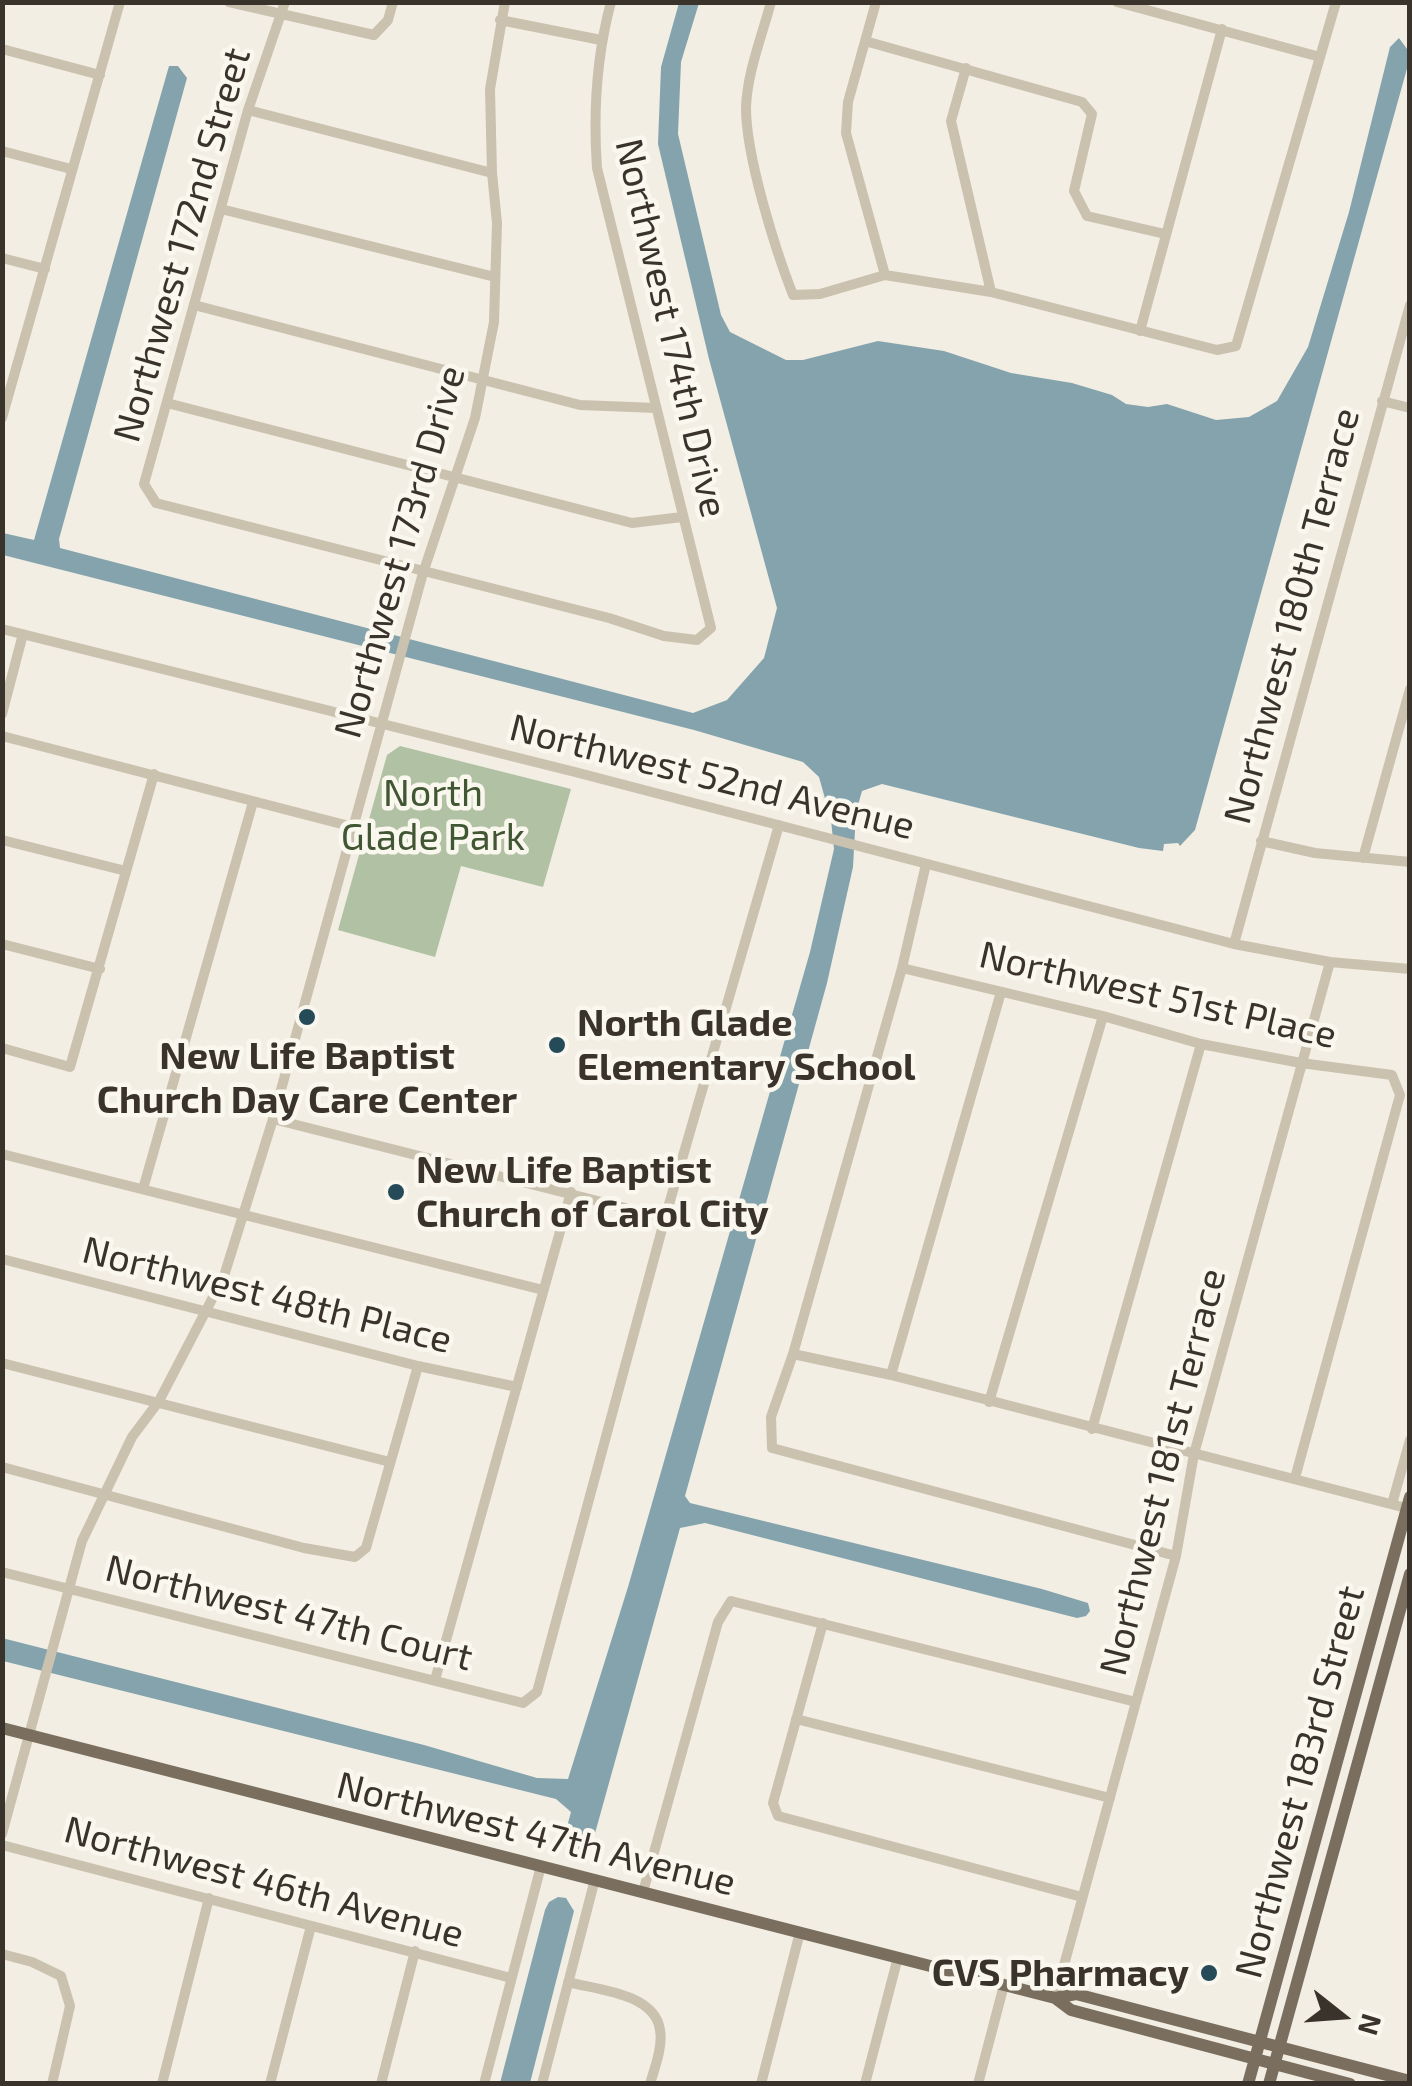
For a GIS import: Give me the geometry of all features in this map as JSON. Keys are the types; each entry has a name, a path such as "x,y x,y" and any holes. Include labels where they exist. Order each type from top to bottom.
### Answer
{"main road":[{"name":"Northwest 183rd Street","path":"1248,2084 1408,1502"},
{"name":"Northwest 183rd Street","path":"1269,2084 1410,1574"},
{"name":"Northwest 47th Avenue","path":"2,1728 1004,1984 1054,1998 1071,2010 1350,2084"},
{"path":"1338,1752 1347,1798"},
{"path":"1323,1807 1334,1819 1336,1838"},
{"name":"Northwest 47th Avenue","path":"1054,1998 1076,1994 1410,2081"}],"street":[{"path":"2,418 120,2"},
{"path":"229,2 374,35 388,20 393,2"},
{"name":"Northwest 172nd Street","path":"285,2 248,110 144,484 156,504 423,573"},
{"name":"Northwest 173rd Drive","path":"2,1834 82,1541 132,1437 159,1401 224,1276 273,1118 423,573 475,418 494,322 497,224 490,89 504,2"},
{"name":"Northwest 174th Drive","path":"423,573 608,618 664,636 697,640 711,628 596,168 594,114 601,40 611,2"},
{"path":"771,2 746,104 748,136 793,295 820,294 885,275 992,292 1217,350 1236,346 1336,2"},
{"path":"876,2 848,102 846,134 885,275"},
{"path":"1117,2 1320,58"},
{"path":"500,20 601,40"},
{"path":"1140,331 1222,29"},
{"path":"865,41 1082,102 1092,114 1074,191 1088,216 1165,234"},
{"path":"2,49 100,74"},
{"path":"966,68 951,121 992,292"},
{"path":"248,110 492,173"},
{"path":"2,152 71,169"},
{"path":"221,209 495,277"},
{"path":"2,258 45,269"},
{"path":"194,305 580,405 656,408"},
{"name":"Northwest 180th Terrace","path":"1234,944 1410,305"},
{"path":"2,363 18,367"},
{"path":"1382,401 1410,408"},
{"path":"167,403 632,523 682,517"},
{"name":"Northwest 52nd Avenue","path":"2,629 1234,944 1330,962 1410,969"},
{"path":"2,714 23,634"},
{"path":"1363,858 1410,689"},
{"path":"2,736 353,827"},
{"path":"2,1048 70,1067 154,774"},
{"path":"143,1189 252,802"},
{"path":"273,1118 665,1218 778,825"},
{"path":"2,840 126,871"},
{"path":"1261,841 1316,854 1410,862"},
{"path":"926,864 902,968 793,1354 771,1417 772,1448 1176,1556"},
{"path":"2,944 100,969"},
{"name":"Northwest 181st Terrace","path":"1054,1998 1176,1556 1194,1454 1330,962"},
{"name":"Northwest 51st Place","path":"902,968 1201,1044 1302,1064 1392,1076 1400,1095 1295,1478"},
{"path":"891,1375 1001,992"},
{"path":"990,1402 1102,1016"},
{"path":"1092,1429 1201,1044"},
{"path":"2,1154 543,1290"},
{"path":"435,1680 572,1192"},
{"name":"Northwest 47th Court","path":"2,1572 523,1703 538,1692 665,1218"},
{"name":"Northwest 48th Place","path":"2,1259 418,1366 516,1387"},
{"path":"793,1354 891,1375 1392,1504 1408,1502"},
{"path":"2,1363 390,1462"},
{"path":"2,1467 304,1548 355,1557 366,1548 418,1366"},
{"path":"1392,1504 1410,1440"},
{"path":"1395,1549 1410,1553"},
{"path":"643,1892 718,1622 731,1601 1136,1702"},
{"path":"824,1623 773,1803 778,1816 1082,1897"},
{"path":"796,1719 1110,1798"},
{"name":"Northwest 46th Avenue","path":"2,1845 511,1978"},
{"path":"484,2084 541,1866"},
{"path":"542,2084 594,1879"},
{"path":"162,2084 209,1898"},
{"path":"270,2084 311,1926"},
{"path":"761,2084 800,1932"},
{"path":"381,2084 415,1951"},
{"path":"2,1954 61,1976 70,2006 52,2084"},
{"path":"865,2084 898,1957"},
{"path":"568,1982 636,2000 656,2016 661,2032 650,2084"},
{"path":"978,2084 1004,1984"}],"green space":[{"name":"North Glade Park","path":"400,746 571,789 543,887 461,866 435,957 338,930 387,755"}],"water":[{"path":"679,3 699,3 681,62 678,134 721,315 730,332 786,360 803,360 878,341 944,351 1011,373 1072,383 1112,395 1126,404 1167,404 1216,420 1249,417 1277,401 1308,347 1349,212 1390,47 1399,38 1407,49 1408,65 1195,830 1180,846 1164,844 1163,851 882,784 862,791 856,812 853,867 827,983 685,1496 690,1503 1042,1589 1088,1603 1090,1611 1077,1618 705,1523 680,1528 592,1844 578,1849 564,1838 571,1812 556,1799 3,1661 2,1638 424,1745 537,1778 568,1779 628,1587 810,952 834,849 819,777 803,762 694,730 3,555 3,533 34,540 169,66 178,66 187,78 59,539 60,548 693,713 727,700 764,658 777,608 709,359 658,144 661,67"},
{"path":"558,1897 566,1898 574,1911 530,2083 500,2083 545,1910"}],"place":[{"name":"New Life Baptist Church Day Care Center","path":"307,1017"},
{"name":"North Glade Elementary School","path":"557,1045"},
{"name":"New Life Baptist Church of Carol City","path":"396,1192"},
{"name":"CVS Pharmacy","path":"1209,1973"}]}
